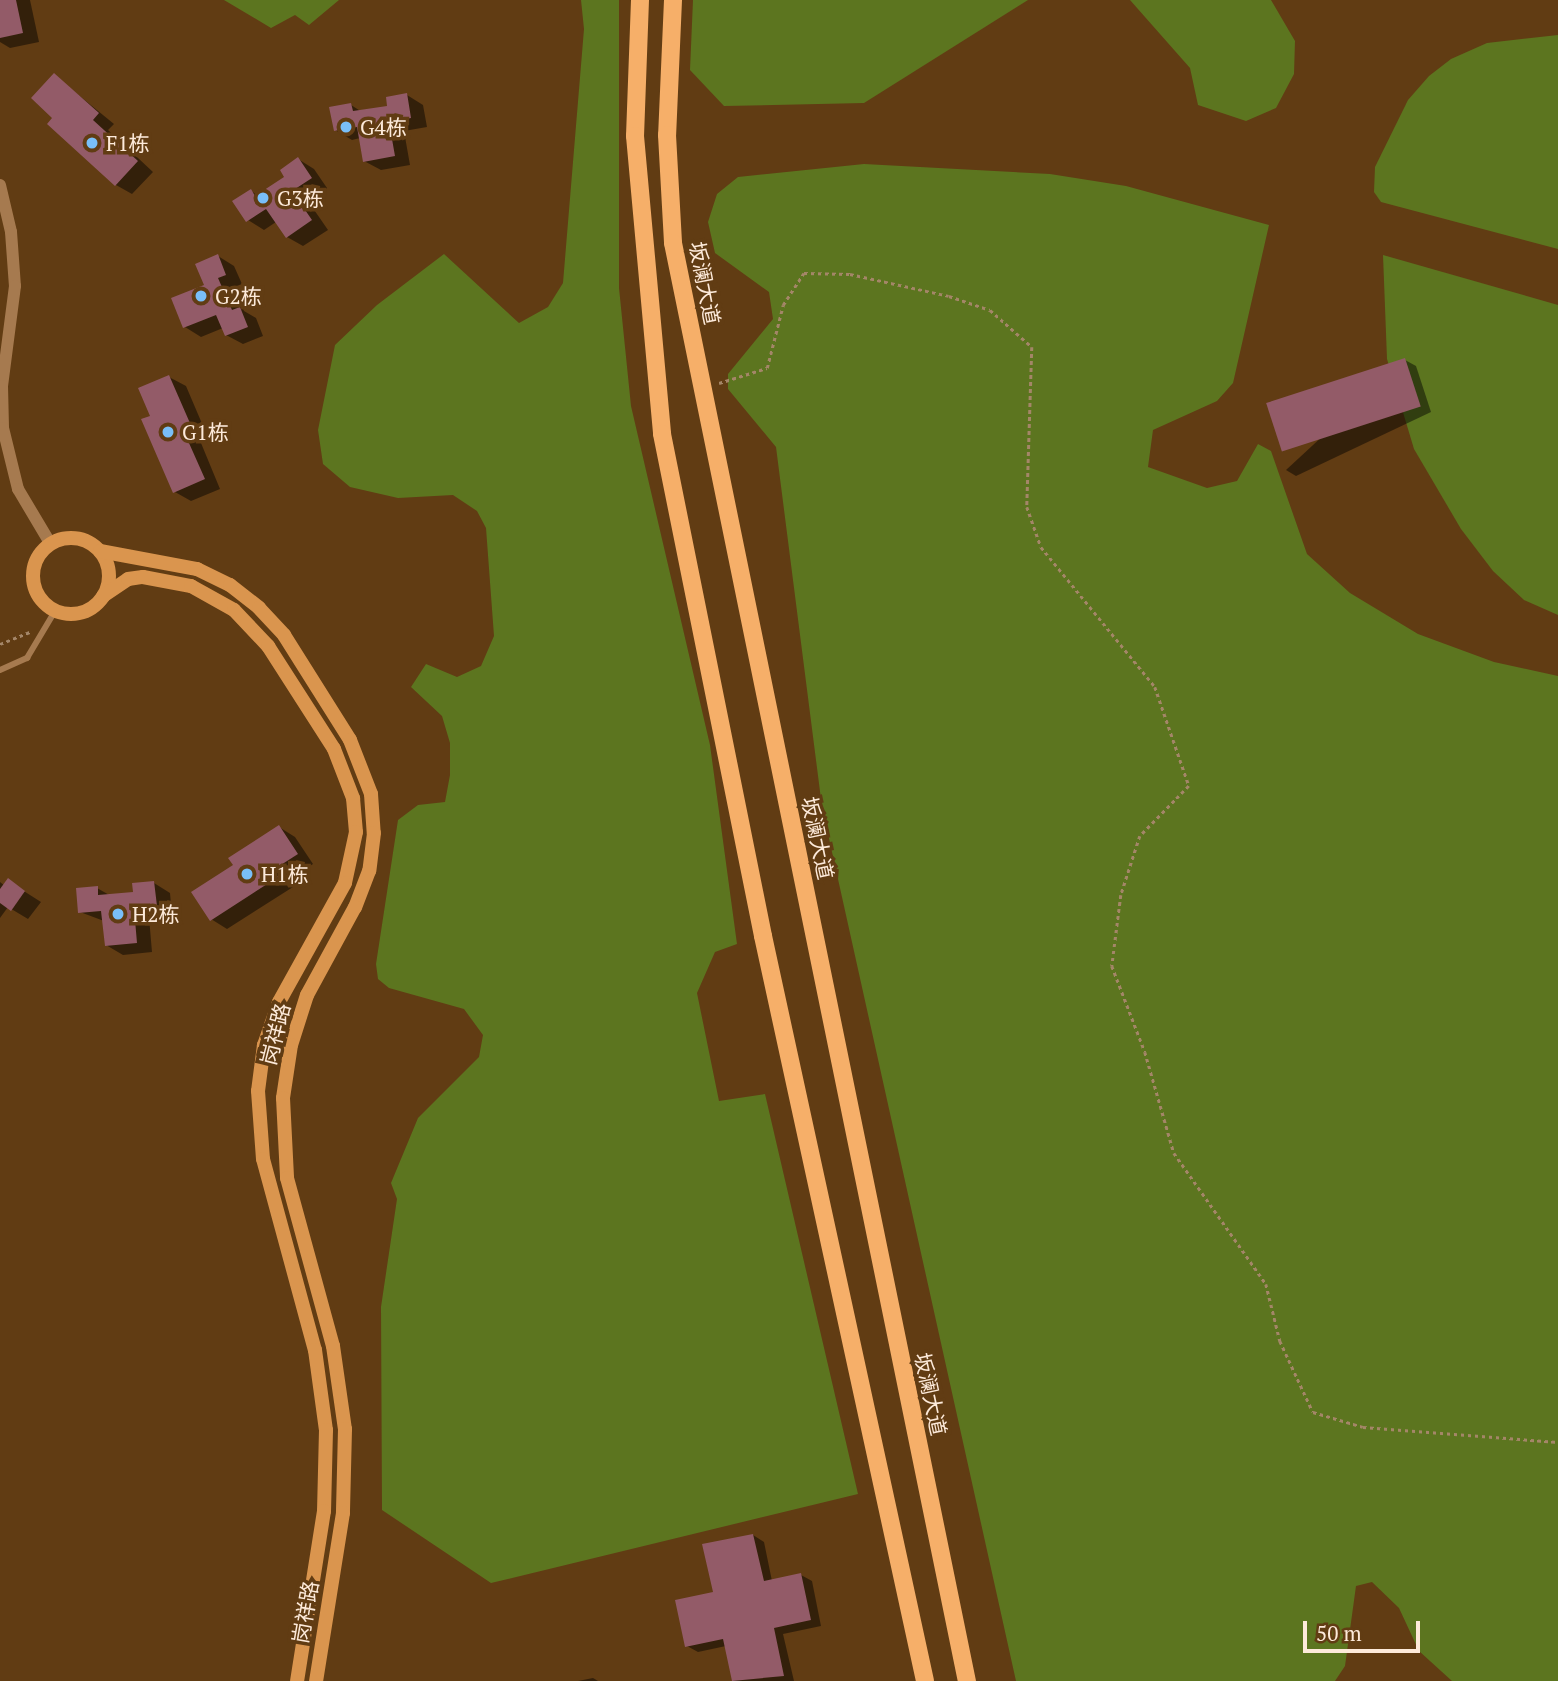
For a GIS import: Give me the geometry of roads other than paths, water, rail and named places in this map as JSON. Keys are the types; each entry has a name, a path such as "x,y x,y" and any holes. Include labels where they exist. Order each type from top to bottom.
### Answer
{"main road":[{"path":"640,0 635,136 662,434 763,936 925,1681"},
{"name":"坂澜大道","path":"673,0 667,135 673,243 967,1681"}],"street":[{"path":"0,185 12,232 15,286 2,386 3,428 18,489 50,543"},
{"path":"77,538 100,551 109,573 103,596 82,612 55,611 36,592 34,565 50,543 77,538"},
{"name":"岗祥路","path":"100,551 197,569 230,585 259,608 284,635 350,740 371,794 374,833 369,871 355,907 307,995 290,1045 283,1098 287,1178 333,1346 345,1429 343,1513 316,1681"},
{"name":"岗祥路","path":"103,596 128,579 143,577 191,586 234,610 268,646 334,749 353,797 356,832 348,875 279,1002 264,1045 258,1091 263,1159 315,1350 326,1430 324,1511 297,1681"}],"lane":[{"path":"1,670 27,658 47,629 55,611"}],"place":[{"name":"G4栋","path":"346,127"},
{"name":"F1栋","path":"92,143"},
{"name":"G3栋","path":"263,198"},
{"name":"G2栋","path":"201,296"},
{"name":"G1栋","path":"168,432"},
{"name":"H1栋","path":"247,874"},
{"name":"H2栋","path":"118,914"}]}
